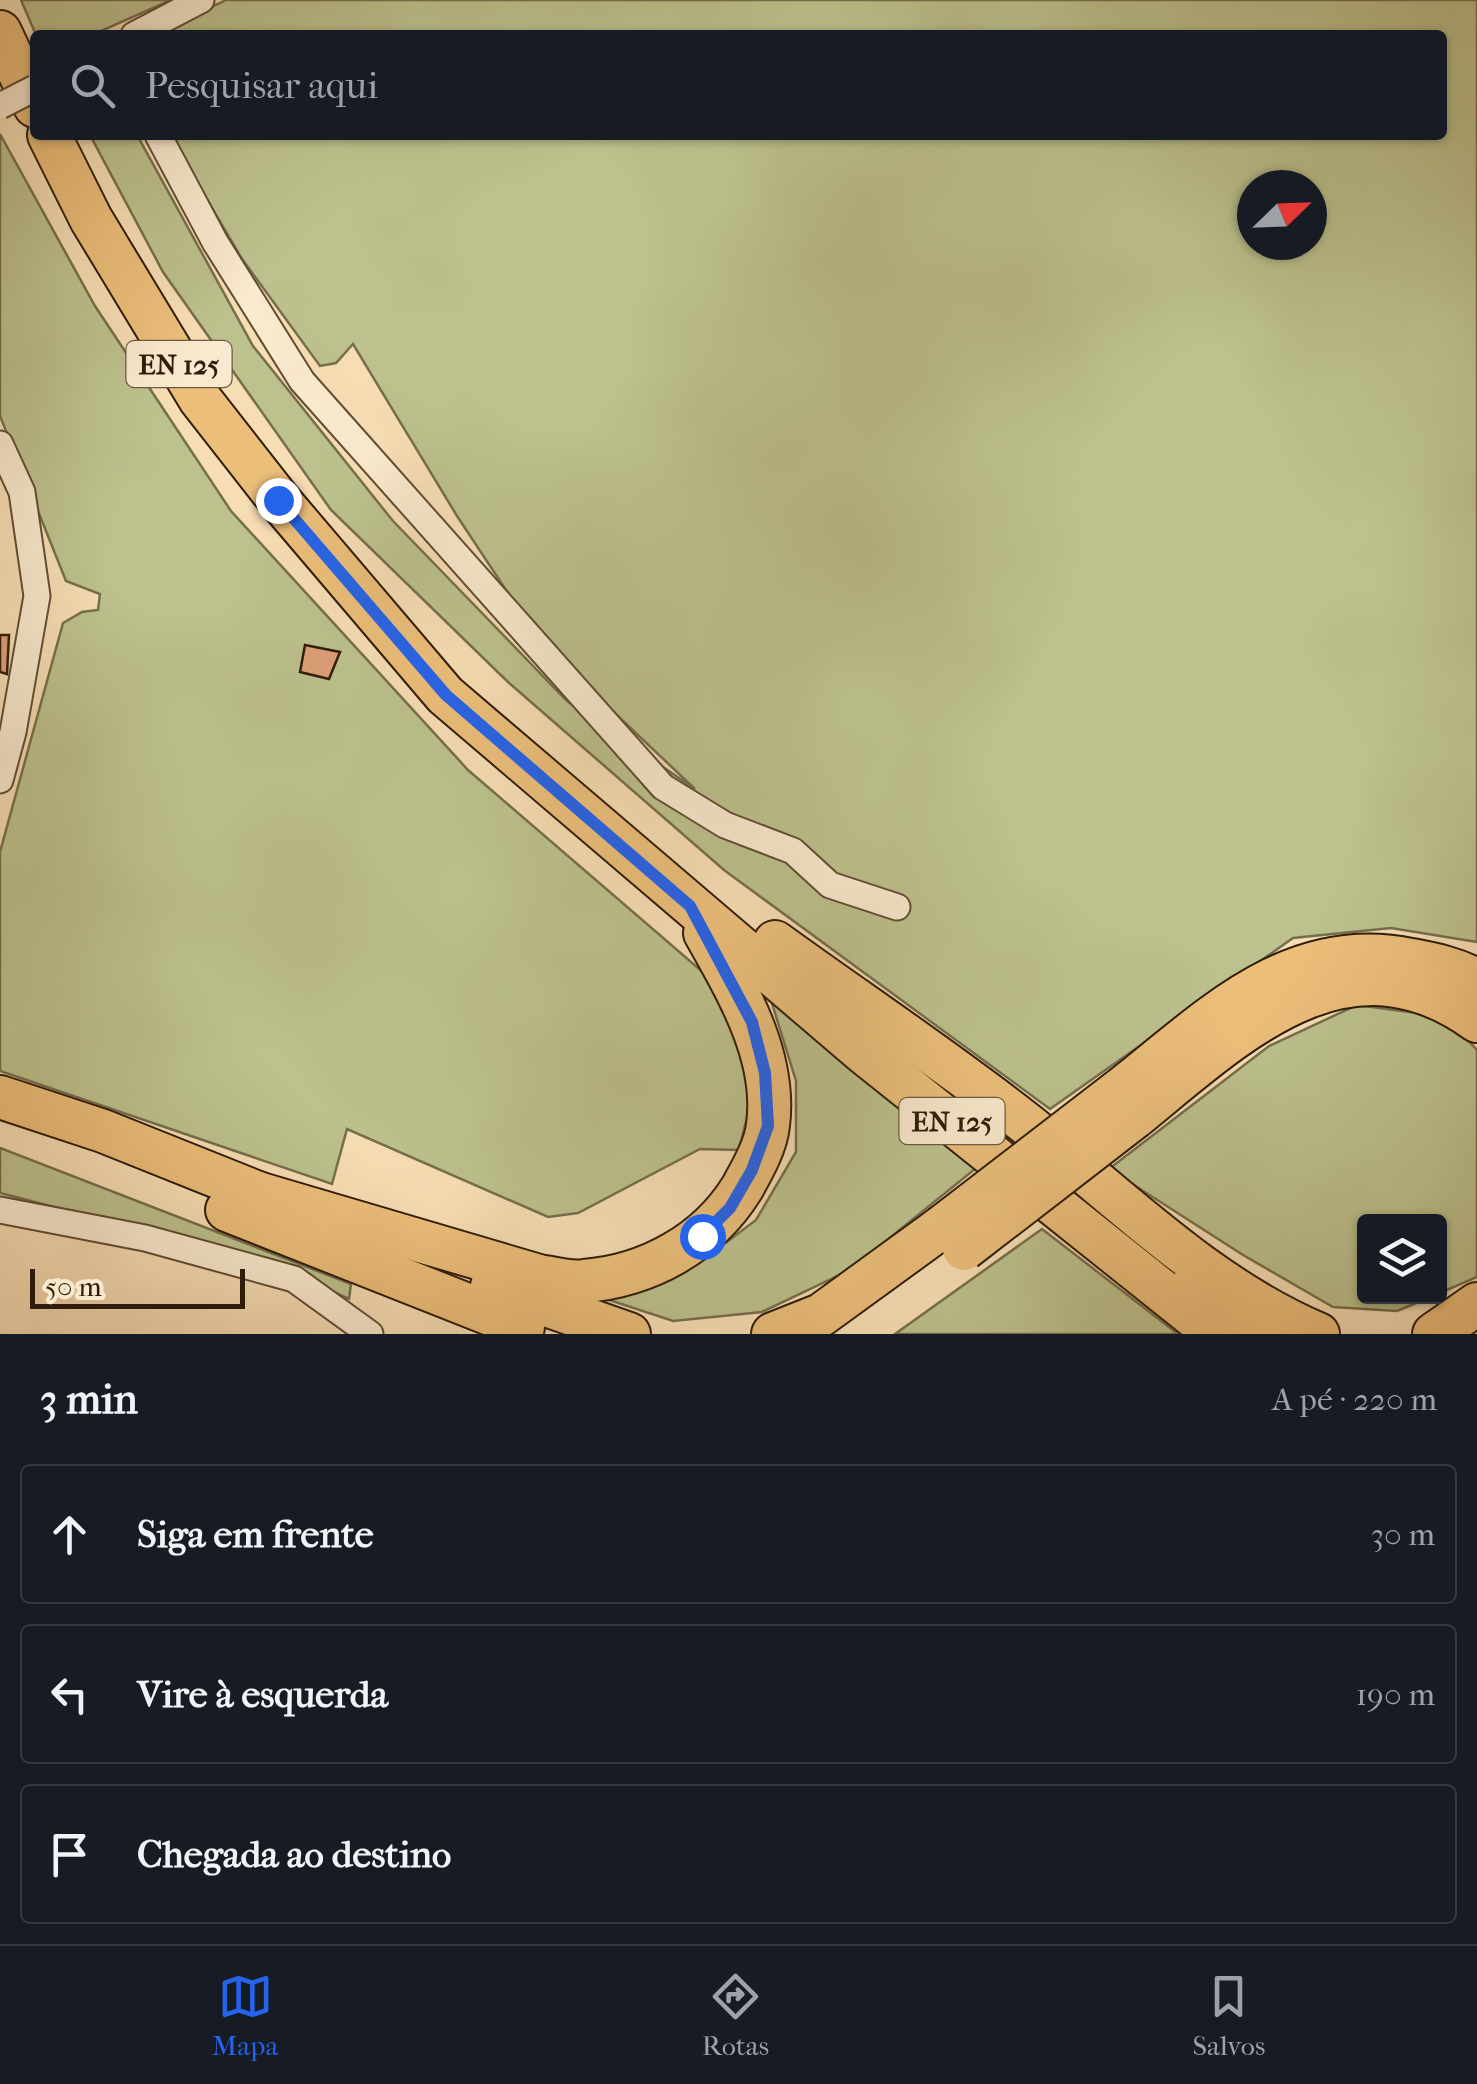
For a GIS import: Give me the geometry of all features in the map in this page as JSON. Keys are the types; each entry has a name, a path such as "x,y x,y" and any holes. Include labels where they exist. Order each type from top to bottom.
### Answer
{"main road":[{"path":"0,32 30,95"},
{"name":"EN 125","path":"52,140 92,219 200,399 278,500 446,695 863,1052 1216,1334"},
{"name":"EN 125","path":"339,571 579,781 1261,1334"},
{"path":"254,1192 538,1276 581,1282 622,1275 667,1259 702,1236 730,1208 752,1170 768,1126 765,1073 752,1022 690,906"},
{"path":"775,942 1024,1122 1172,1242 1256,1304 1318,1334"},
{"path":"1127,1103 1236,999 1272,977 1313,961 1353,954 1395,956 1438,965 1477,981"},
{"path":"837,1334 880,1308 953,1238 1127,1103 1280,1008 1322,992 1365,984 1410,986 1449,1000 1477,1021"},
{"path":"0,1097 103,1131 518,1297 629,1334"},
{"path":"0,1106 180,1191 542,1334"},
{"path":"772,1334 821,1315 953,1238"},
{"path":"332,1252 397,1289 493,1334"},
{"path":"1434,1334 1477,1304"}],"street":[{"path":"144,30 201,0"},
{"path":"0,106 30,91"},
{"path":"161,140 215,242 302,381 663,787 725,825 794,851 830,885 897,907"},
{"path":"0,444 22,492 37,596 7,728 0,780"},
{"path":"0,1210 146,1238 294,1280 370,1334"}],"green space":[{"path":"21,0 171,0 103,30 34,30"},
{"path":"226,0 1477,0 1477,942 1391,928 1293,938 1050,1109 724,870 508,682 331,510 163,272 93,140 140,140 253,346 393,521 567,701 695,789 602,701 520,611 457,516 353,344 336,363 320,366 242,259 172,140 1447,140 1447,30 165,30"},
{"path":"0,134 95,306 231,511 468,770 719,986 745,1055 749,1109 739,1150 700,1149 578,1213 548,1217 347,1129 332,1184 0,1071 0,852 63,623 82,612 98,610 100,594 66,581 0,416"},
{"path":"770,997 975,1169 850,1270 762,1312 673,1321 591,1294 641,1291 711,1254 756,1220 796,1152 796,1081"},
{"path":"1357,1005 1446,1017 1477,1050 1477,1277 1447,1290 1447,1214 1357,1214 1357,1304 1414,1304 1397,1311 1333,1307 1109,1169 1269,1046"},
{"path":"0,1148 351,1284 349,1299 271,1263 0,1193"},
{"path":"1042,1229 1178,1334 895,1334"}],"building":[{"path":"0,635 9,635 7,674 0,672"},
{"path":"305,645 340,652 329,679 300,672"}],"route":[{"path":"278,500 446,695 690,906 752,1022 765,1073 768,1126 752,1170 730,1208 702,1236"}]}
